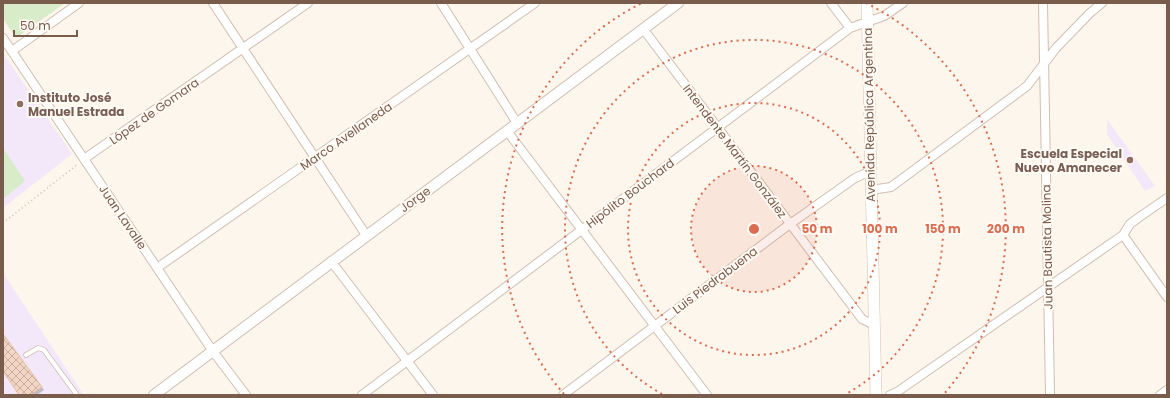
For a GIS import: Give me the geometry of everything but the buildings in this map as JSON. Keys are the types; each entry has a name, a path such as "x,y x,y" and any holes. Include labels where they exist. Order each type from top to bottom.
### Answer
{"main road":[{"name":"Avenida República Argentina","path":"867,3 876,395"}],"street":[{"path":"12,51 79,3"},
{"path":"213,3 366,235"},
{"name":"López de Gomara","path":"84,159 308,3"},
{"path":"441,3 517,123"},
{"name":"Marco Avellaneda","path":"157,268 316,158 535,3"},
{"path":"831,3 850,28"},
{"name":"Hipólito Bouchard","path":"362,395 850,28 884,16 903,3"},
{"name":"Juan Bautista Molina","path":"1043,3 1050,395"},
{"path":"871,190 892,187 1027,86 1056,48 1090,13 1102,3"},
{"name":"Jorge","path":"154,395 331,261 644,30 676,4"},
{"name":"Intendente Martín González","path":"644,30 862,319 874,325"},
{"name":"Juan Lavalle","path":"3,38 212,350 246,395"},
{"path":"508,131 707,395"},
{"name":"Luis Piedrabuena","path":"563,395 790,224 855,178 870,171"},
{"path":"890,395 897,392 1123,235 1130,224 1167,198"},
{"path":"1123,235 1167,297"},
{"path":"331,261 433,395"},
{"path":"1160,395 1167,390"}],"lane":[{"path":"26,355 38,348 44,350 77,395"}],"path":[{"path":"3,223 84,159"}],"shaded area":[{"name":"Instituto José Manuel Estrada","path":"3,53 72,154 3,208"},
{"name":"Escuela Especial Nuevo Amanecer","path":"1107,119 1155,186 1145,191 1107,134"},
{"path":"3,273 84,395 3,395"}],"green space":[{"path":"3,3 65,3 16,38 3,19"},
{"path":"3,148 25,181 3,199"}],"place":[{"name":"Instituto José Manuel Estrada","path":"20,104"},
{"name":"Escuela Especial Nuevo Amanecer","path":"1130,160"}]}
